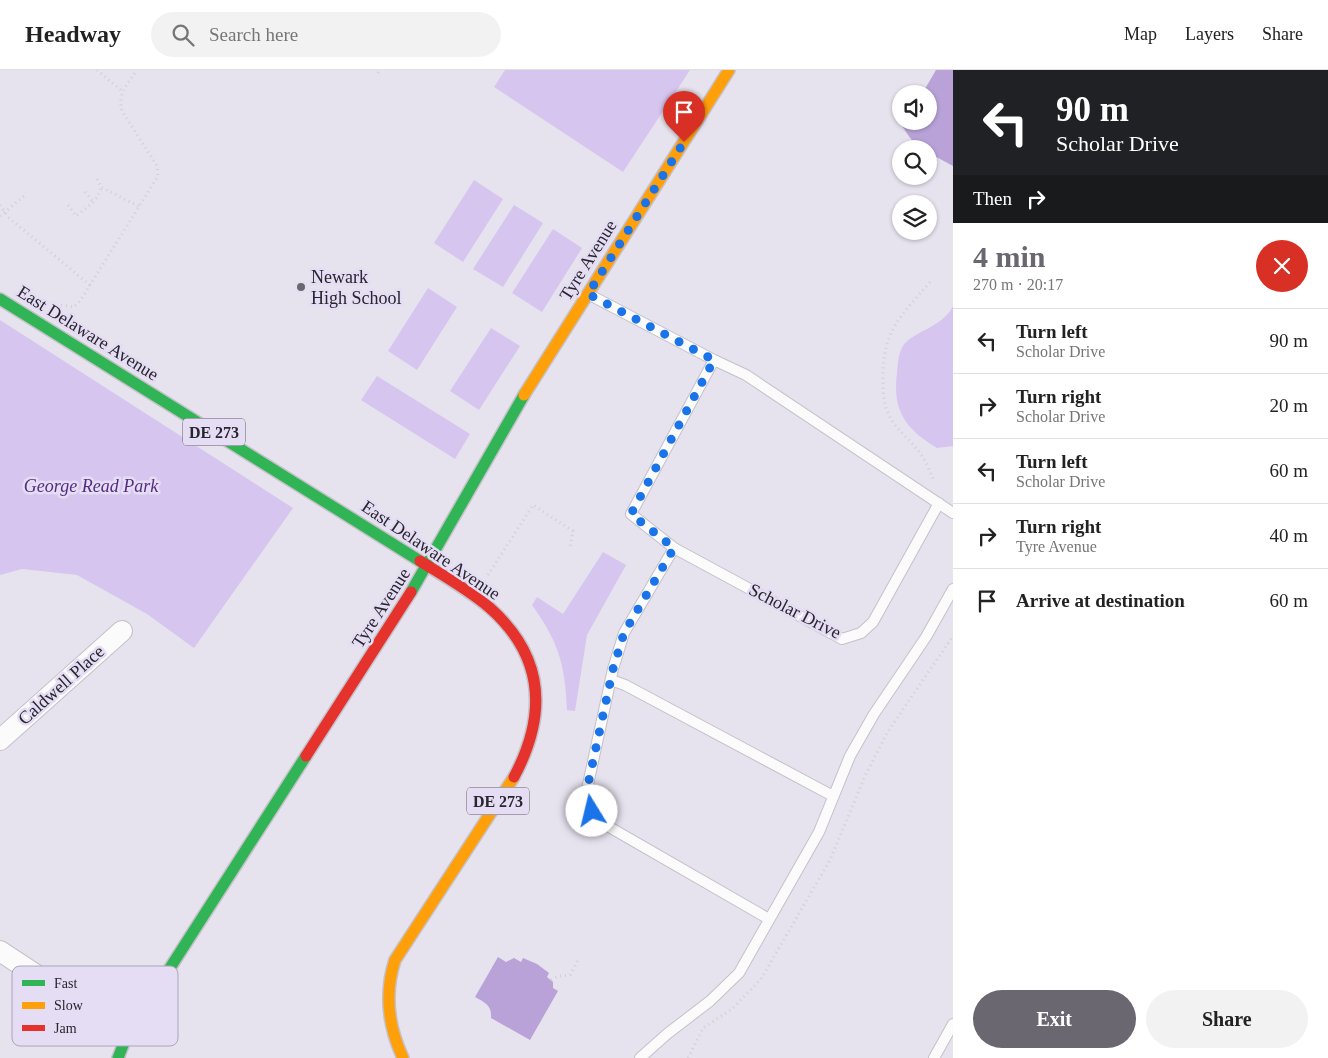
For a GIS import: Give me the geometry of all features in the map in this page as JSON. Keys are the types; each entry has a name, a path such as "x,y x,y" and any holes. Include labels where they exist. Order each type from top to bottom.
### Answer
{"street":[{"name":"Tyre Avenue","path":"171,966 428,566 504,426 729,70"},
{"name":"East Delaware Avenue","path":"0,299 428,566 482,602 513,634 532,672 537,712 534,732 526,755 514,776 395,960 390,979 388,1001 393,1036 403,1058"},
{"name":"Caldwell Place","path":"0,740 122,631"},
{"path":"0,950 24,966"},
{"name":"Tyre Avenue","path":"118,1058 123,1046"}],"lane":[{"path":"588,294 714,360 746,374 953,512"},
{"name":"Scholar Drive","path":"714,360 631,514 674,548 842,639 861,633 873,622 939,503"},
{"path":"674,548 624,633 611,680 587,789 592,811 604,824 769,918"},
{"path":"640,1058 667,1034 710,1001 739,973 819,832 850,756 874,714 926,637 953,589"},
{"path":"611,680 625,685 833,796"},
{"path":"934,1058 953,1024"}],"path":[{"path":"97,70 122,91"},
{"path":"61,305 74,307 91,286 158,176 158,166 122,111 119,101 122,91 137,70"},
{"path":"97,179 102,187 127,202 140,207"},
{"path":"68,206 76,216 94,203 102,187"},
{"path":"85,192 94,203"},
{"path":"0,216 24,196"},
{"path":"0,205 5,212 91,286"},
{"path":"930,282 898,320 887,338 883,361 883,394 888,412 904,437 920,453 928,468 938,491 939,503"},
{"path":"488,575 532,505 573,531 570,548"},
{"path":"551,980 558,976 570,974 578,960"},
{"path":"688,1058 703,1028"}],"green space":[{"path":"505,70 690,70 623,172 494,87"},
{"path":"474,180 503,199 463,262 434,243"},
{"path":"514,205 543,223 503,287 473,269"},
{"path":"553,229 582,248 542,312 512,293"},
{"path":"428,288 457,307 417,370 388,351"},
{"path":"953,306 953,446 937,448 909,426 903,417 897,398 898,363 903,346 913,337 942,319"},
{"name":"George Read Park","path":"0,320 293,508 194,648 147,614 77,575 22,569 0,575"},
{"path":"491,328 520,346 479,410 450,391"},
{"path":"377,376 470,434 455,459 361,400"},
{"path":"603,552 626,565 587,635 575,711 567,710 559,654 549,631 532,605 537,597 563,614"}],"shaded area":[{"path":"936,70 953,70 953,166 937,157 937,140 912,140 905,130 937,130 937,85 927,85"},
{"path":"498,957 506,962 514,958 521,962 523,958 537,964 549,973 547,977 553,982 553,988 558,991 530,1040 491,1018 488,1005 475,997"}],"traffic: fast":[{"path":"0,299 420,561"},
{"path":"411,592 524,395"},
{"path":"171,966 306,756"},
{"path":"118,1058 123,1046"}],"traffic: slow":[{"path":"524,395 729,70"},
{"path":"403,1058 394,1034 389,1010 390,985 395,960 514,777"}],"traffic: jam":[{"path":"420,561 482,601 508,627 522,646 535,688 535,709 532,731 525,754 514,777"},
{"path":"306,756 411,592"}],"place":[{"name":"Newark High School","path":"301,287"}],"route":[{"path":"592,811 587,789 613,669 624,633 674,548 631,514 714,360 588,294 684,142"}]}
